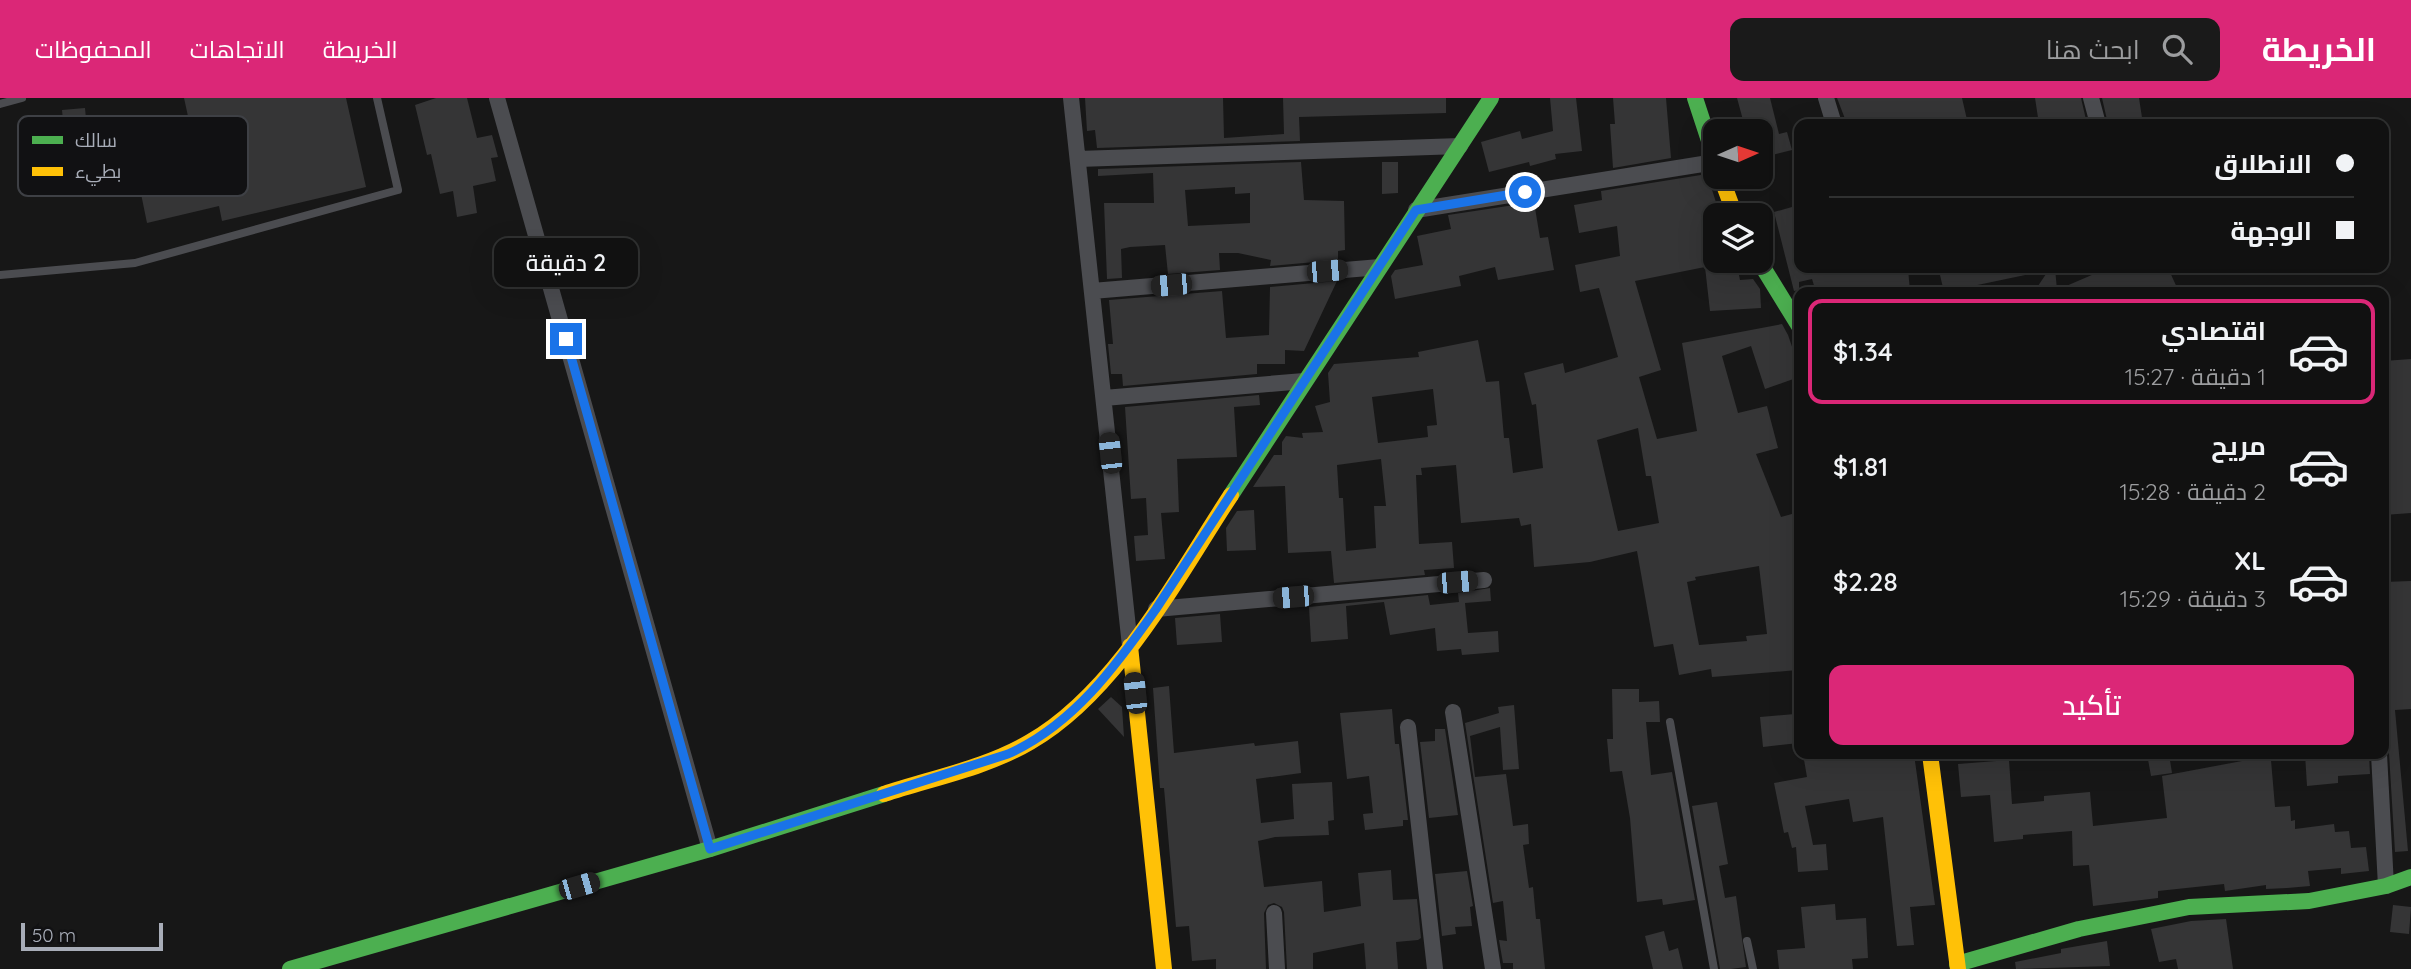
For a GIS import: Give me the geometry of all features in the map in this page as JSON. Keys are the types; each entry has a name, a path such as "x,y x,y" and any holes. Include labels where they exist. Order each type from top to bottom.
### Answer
{"street":[{"path":"497,98 710,849"},
{"path":"1072,98 1164,969"},
{"path":"290,969 710,849 1008,754 1036,741 1070,715 1130,646 1491,98"},
{"path":"1695,98 1703,123"},
{"path":"1826,98 1832,119"},
{"path":"2091,98 2097,119"},
{"path":"1078,159 1460,146"},
{"path":"1416,210 1703,162"},
{"path":"1092,291 1380,267"},
{"path":"1766,273 1794,318"},
{"path":"1104,398 1304,381"},
{"path":"1156,609 1484,580"},
{"path":"1453,712 1493,969"},
{"path":"1408,727 1435,969"},
{"path":"1931,759 1953,967 2079,929 2189,907 2309,901 2386,886 2411,877"},
{"path":"2379,759 2386,886"},
{"path":"1274,914 1277,969"}],"lane":[{"path":"0,104 22,98"},
{"path":"0,275 135,263 398,190 377,98"},
{"path":"1670,722 1714,969"},
{"path":"1747,941 1753,969"}],"building":[{"path":"184,98 346,98 366,187 222,221 219,206 147,223 141,196 248,196 248,116 188,116"},
{"path":"436,98 467,98 477,138 492,135 498,157 491,158 496,181 473,186 477,213 457,217 453,191 440,194 431,154 427,155 415,105"},
{"path":"1085,98 1223,98 1224,138 1284,134 1283,98 1446,98 1446,113 1299,117 1300,141 1097,148 1095,130 1087,131"},
{"path":"1550,98 1576,98 1582,151 1555,154 1556,159 1530,166 1529,162 1489,172 1481,142 1520,131 1522,139 1553,131"},
{"path":"1613,98 1666,98 1671,158 1613,168 1610,124 1615,124"},
{"path":"1737,98 1770,98 1779,134 1787,132 1792,150 1773,155 1773,119 1743,119"},
{"path":"1837,98 1962,98 1967,119 1901,117 1845,119"},
{"path":"2035,98 2081,98 2086,119 2038,119"},
{"path":"2102,98 2139,98 2142,119 2107,119"},
{"path":"85,108 86,116 63,116 62,110"},
{"path":"1301,162 1304,200 1344,201 1345,250 1338,251 1338,260 1270,266 1271,260 1238,253 1219,253 1220,270 1168,274 1165,245 1130,247 1121,249 1122,278 1107,279 1104,203 1154,203 1153,173 1098,176 1098,169","holes":["1235,187 1235,194 1250,193 1250,223 1188,226 1185,190"]},
{"path":"1382,162 1398,162 1398,193 1382,194"},
{"path":"1703,175 1703,189 1712,189 1716,203 1703,203 1703,267 1635,281 1661,370 1639,377 1657,439 1697,431 1682,343 1782,324 1788,335 1794,352 1794,379 1765,389 1751,346 1722,356 1738,413 1767,406 1778,448 1756,454 1781,517 1794,513 1794,670 1712,677 1711,669 1679,675 1673,644 1654,647 1637,551 1590,562 1534,567 1531,524 1521,526 1519,518 1461,523 1456,465 1421,468 1422,475 1416,475 1419,544 1452,542 1454,568 1424,570 1425,575 1334,583 1331,551 1288,553 1285,486 1253,487 1274,455 1282,455 1282,442 1286,436 1303,438 1302,433 1323,432 1315,406 1330,402 1328,373 1334,364 1419,357 1418,352 1478,340 1486,382 1499,381 1504,438 1509,438 1513,473 1543,468 1536,404 1532,405 1524,373 1563,363 1565,373 1618,357 1599,288 1580,292 1575,265 1620,256 1617,226 1579,233 1574,205 1602,200 1601,191","holes":["1433,389 1437,425 1427,426 1428,437 1378,443 1372,397","1638,428 1646,476 1651,476 1659,523 1618,531 1597,440","1381,459 1386,506 1374,506 1376,548 1346,551 1343,498 1339,498 1337,465","1759,566 1767,634 1746,636 1747,641 1699,645 1687,582 1696,580 1695,577"]},
{"path":"1534,202 1540,238 1548,237 1554,270 1498,280 1495,267 1459,276 1461,286 1395,299 1391,276 1395,270 1423,265 1417,236 1451,229 1448,215"},
{"path":"1794,206 1794,273 1908,273 1910,287 1814,287 1812,279 1799,282 1799,287 1794,287 1794,291 1774,212"},
{"path":"1706,273 1739,273 1740,280 1753,279 1760,289 1761,308 1710,311"},
{"path":"2047,273 2055,273 2057,287 2037,287"},
{"path":"2096,273 2170,273 2177,287 2064,287"},
{"path":"2030,274 1968,287 1943,287 1940,275"},
{"path":"1337,281 1304,351 1285,350 1285,364 1257,364 1257,374 1123,386 1122,374 1111,374 1108,344 1113,344 1109,300 1222,291 1226,338 1269,335 1270,287"},
{"path":"2411,359 2411,513 2389,515 2389,361"},
{"path":"1259,395 1260,405 1234,407 1237,457 1177,459 1179,512 1161,513 1165,559 1136,561 1134,536 1148,535 1146,498 1131,499 1125,407"},
{"path":"1254,510 1256,550 1227,551 1226,528 1237,511"},
{"path":"2411,581 2411,709 2395,710 2408,851 2395,852 2389,753 2389,582"},
{"path":"1490,588 1491,601 1465,603 1468,633 1498,631 1499,652 1462,655 1461,649 1437,651 1435,628 1390,635 1384,602 1346,606 1348,639 1311,642 1309,607 1428,595 1430,605 1459,602 1458,593"},
{"path":"1220,614 1222,642 1177,645 1175,618"},
{"path":"1169,686 1174,753 1254,743 1255,746 1298,741 1301,773 1256,779 1261,823 1294,819 1292,784 1332,782 1334,820 1328,821 1329,835 1275,837 1258,841 1264,887 1322,881 1324,912 1361,906 1358,873 1391,870 1393,900 1417,899 1421,938 1396,942 1398,969 1366,969 1364,943 1313,953 1313,969 1287,969 1284,912 1282,907 1274,903 1268,905 1264,913 1266,969 1216,969 1216,959 1192,961 1189,926 1176,927 1164,788 1160,788 1153,688"},
{"path":"1612,689 1639,689 1639,702 1659,701 1660,722 1646,722 1651,775 1672,772 1695,900 1663,905 1662,899 1637,902 1630,818 1622,771 1610,772 1607,739 1613,739"},
{"path":"1111,697 1122,707 1124,737 1098,709"},
{"path":"1514,705 1519,769 1503,770 1500,727 1470,736 1475,777 1506,774 1513,826 1528,824 1529,844 1523,845 1529,888 1533,887 1536,919 1540,919 1545,969 1513,969 1513,963 1503,963 1499,940 1507,941 1503,901 1493,903 1465,723 1499,713 1498,707"},
{"path":"1392,709 1408,820 1403,820 1403,826 1365,830 1363,814 1373,813 1369,776 1347,779 1340,713"},
{"path":"1794,714 1794,744 1763,747 1760,717"},
{"path":"1435,729 1445,729 1458,815 1429,818 1420,742 1435,741"},
{"path":"1804,759 1915,759 1935,905 1910,907 1914,945 1897,946 1883,817 1853,822 1849,799 1805,806 1813,845 1826,844 1828,870 1798,872 1796,847 1792,848 1788,832 1784,833 1774,783 1807,777"},
{"path":"2148,759 2170,759 2172,773 2151,776"},
{"path":"2305,759 2369,759 2370,774 2338,776 2338,783 2307,786"},
{"path":"2009,760 2012,804 2044,801 2044,796 2090,792 2093,826 2167,818 2162,776 2242,761 2271,760 2275,807 2290,806 2291,821 2295,820 2295,829 2334,824 2335,832 2349,831 2351,848 2366,847 2369,871 2341,874 2341,868 2308,871 2310,886 2266,889 2266,885 2225,891 2224,884 2158,891 2158,898 2093,906 2089,865 2073,866 2072,831 2023,835 2023,839 1994,842 1990,795 1961,797 1958,764"},
{"path":"1717,802 1728,864 1719,866 1725,898 1736,896 1746,967 1731,969 1720,969 1692,806"},
{"path":"1467,871 1473,906 1470,907 1472,926 1455,927 1456,934 1442,936 1435,874"},
{"path":"1835,904 1836,920 1866,918 1868,958 1852,959 1853,969 1779,969 1777,950 1805,948 1801,907"},
{"path":"2393,905 2411,907 2409,934 2390,932"},
{"path":"2226,919 2233,969 2178,969 2176,959 2159,962 2151,929 2191,921"},
{"path":"1664,931 1669,951 1678,948 1683,969 1653,969 1645,936"},
{"path":"2107,941 2110,966 2016,969 2015,962 2061,953 2061,949"}],"traffic: fast":[{"path":"1231,495 1491,98"},
{"path":"1695,98 1703,122"},
{"path":"1766,273 1794,318"},
{"path":"290,969 710,849 884,794"},
{"path":"1957,964 2079,929 2189,907 2309,901 2386,886 2411,877"}],"traffic: slow":[{"path":"1725,189 1731,203"},
{"path":"884,794 995,759 1030,742 1061,720 1091,694 1143,630 1231,495"},
{"path":"1130,646 1164,969"},
{"path":"1931,759 1958,969"}],"route":[{"path":"566,339 710,849 1008,754 1036,741 1070,715 1130,646 1156,609 1416,210 1525,192"}]}
